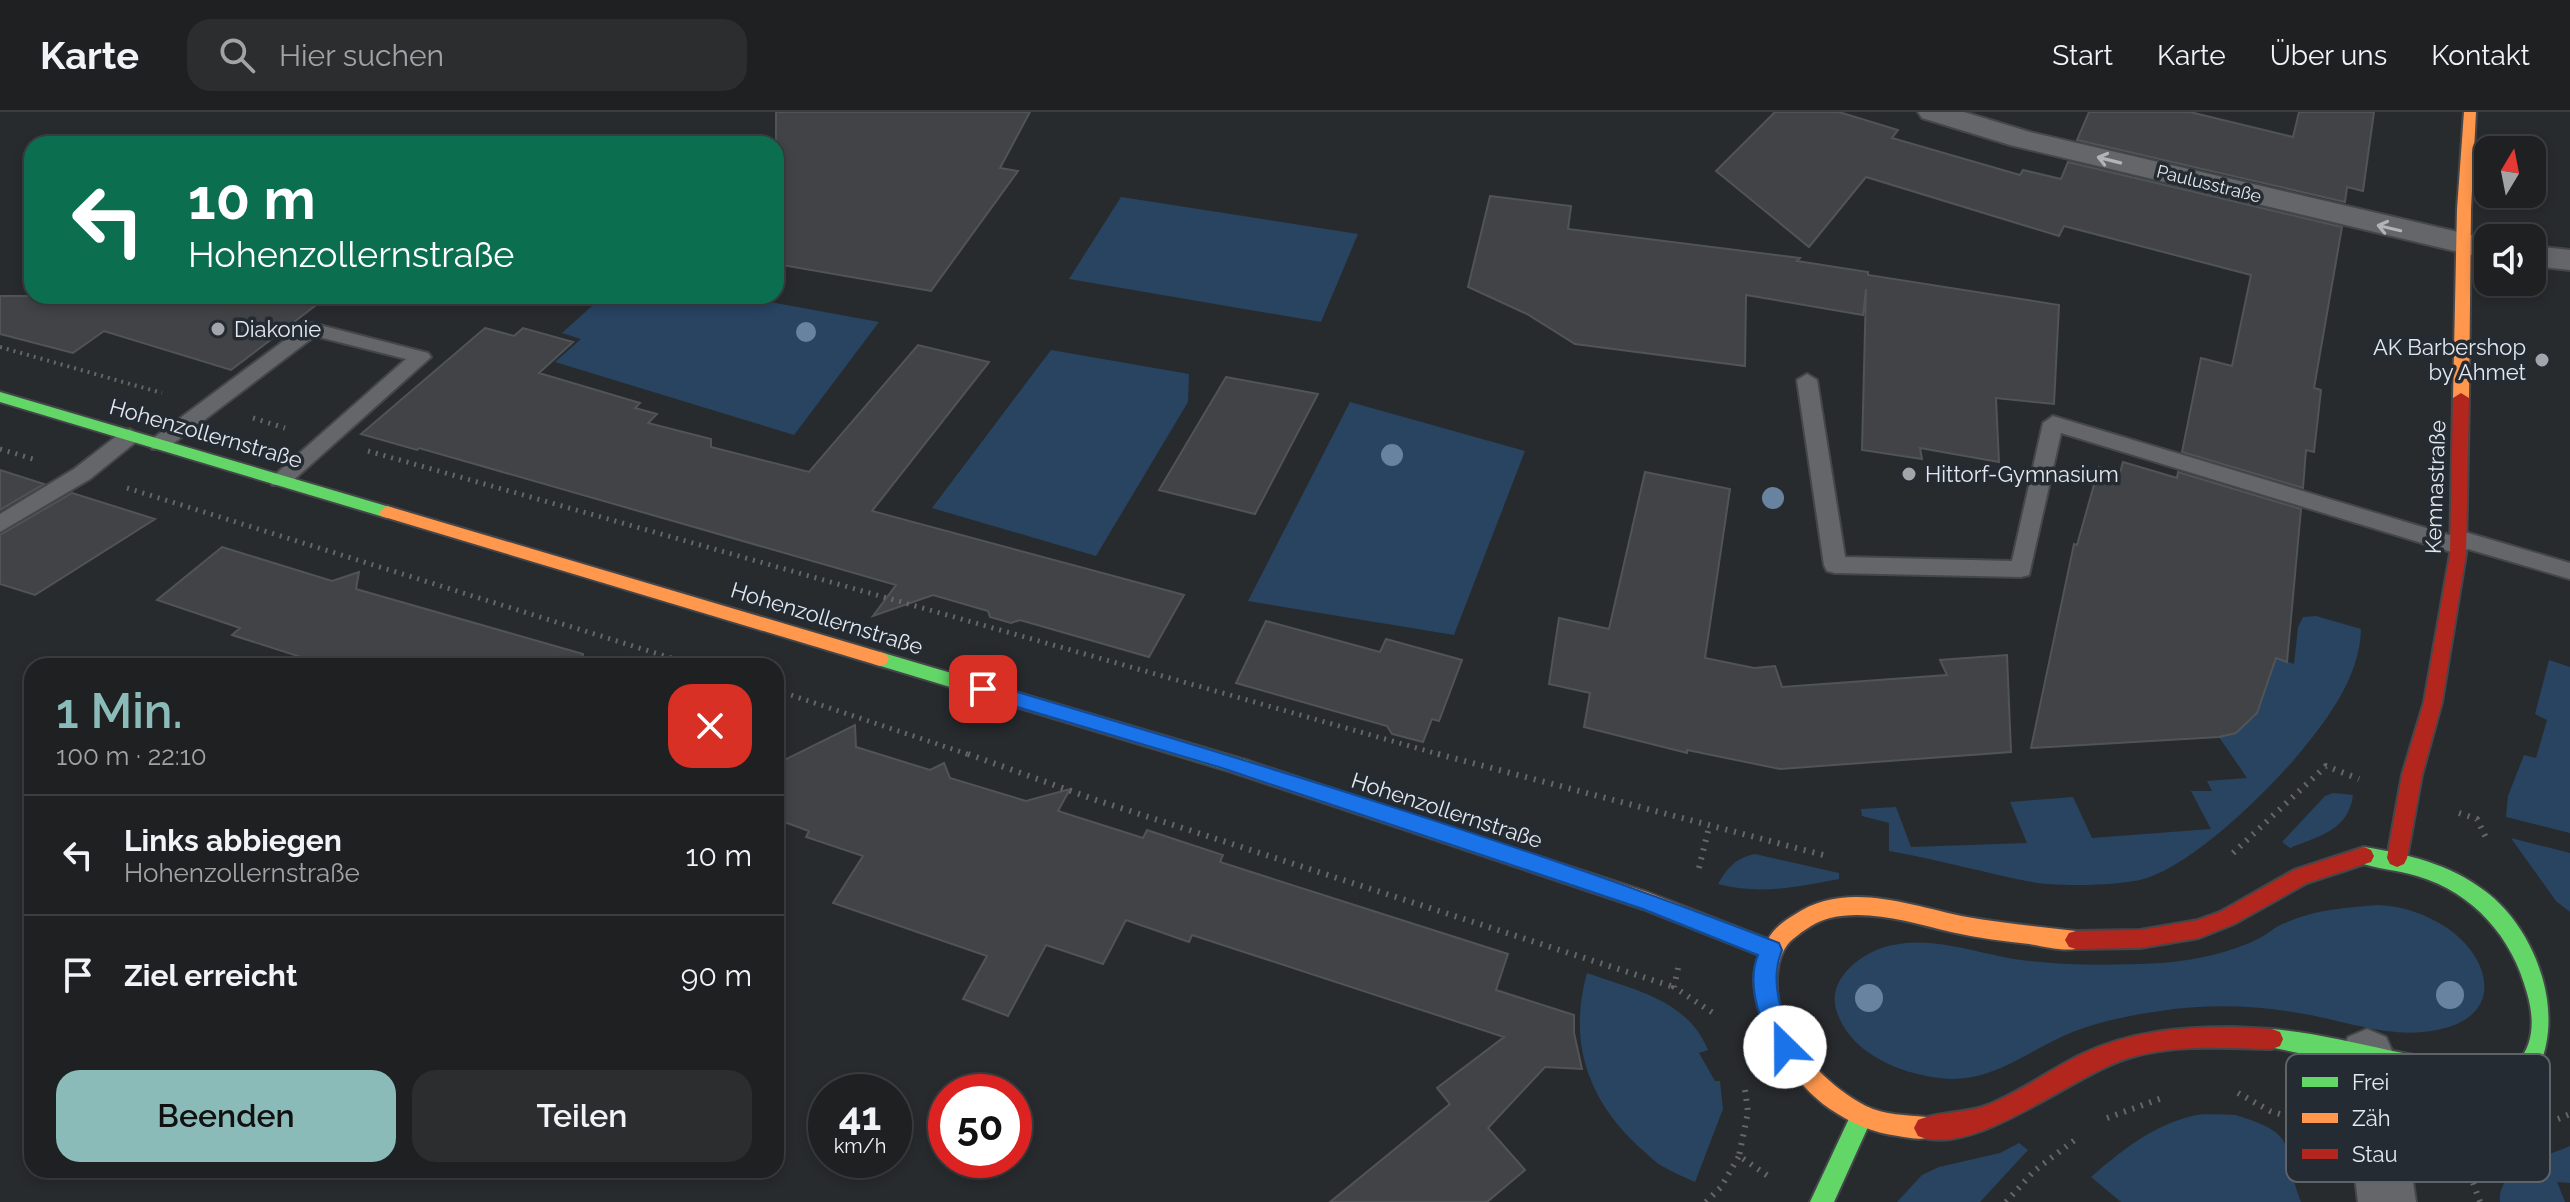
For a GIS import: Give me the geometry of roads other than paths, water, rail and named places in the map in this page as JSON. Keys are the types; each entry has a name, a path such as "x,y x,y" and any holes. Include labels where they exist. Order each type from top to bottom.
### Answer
{"main road":[{"name":"Kemnastraße","path":"2470,112 2475,224"},
{"name":"Kemnastraße","path":"2397,858 2412,775 2433,702 2458,542 2474,279"},
{"name":"Hohenzollernstraße","path":"0,397 1222,761 1647,901 1771,950"},
{"path":"2363,1054 2307,1041 2177,1040 2121,1048 1978,1124 1931,1128 1862,1116 1795,1065 1775,1029 1767,999 1765,964 1788,926 1816,911 1850,907 1894,909 1943,921 2067,940 2184,933 2230,917 2295,879 2338,862 2364,856 2397,858 2471,892 2504,916 2535,950 2548,975 2562,1035 2556,1050 2550,1055"},
{"path":"1822,1202 1862,1116"}],"street":[{"name":"Paulusstraße","path":"1933,112 2036,142 2474,246"},
{"path":"2546,257 2570,260"},
{"path":"2384,1182 2387,1202"}],"lane":[{"path":"159,444 312,329 421,357 280,480"},
{"path":"1807,380 1835,565 2021,569 2053,423 2458,542 2570,571"},
{"path":"0,524 82,474 130,436"}],"place":[{"name":"Diakonie","path":"218,329"},
{"name":"AK Barbershop by Ahmet","path":"2542,360"},
{"name":"Hittorf-Gymnasium","path":"1909,474"}]}
